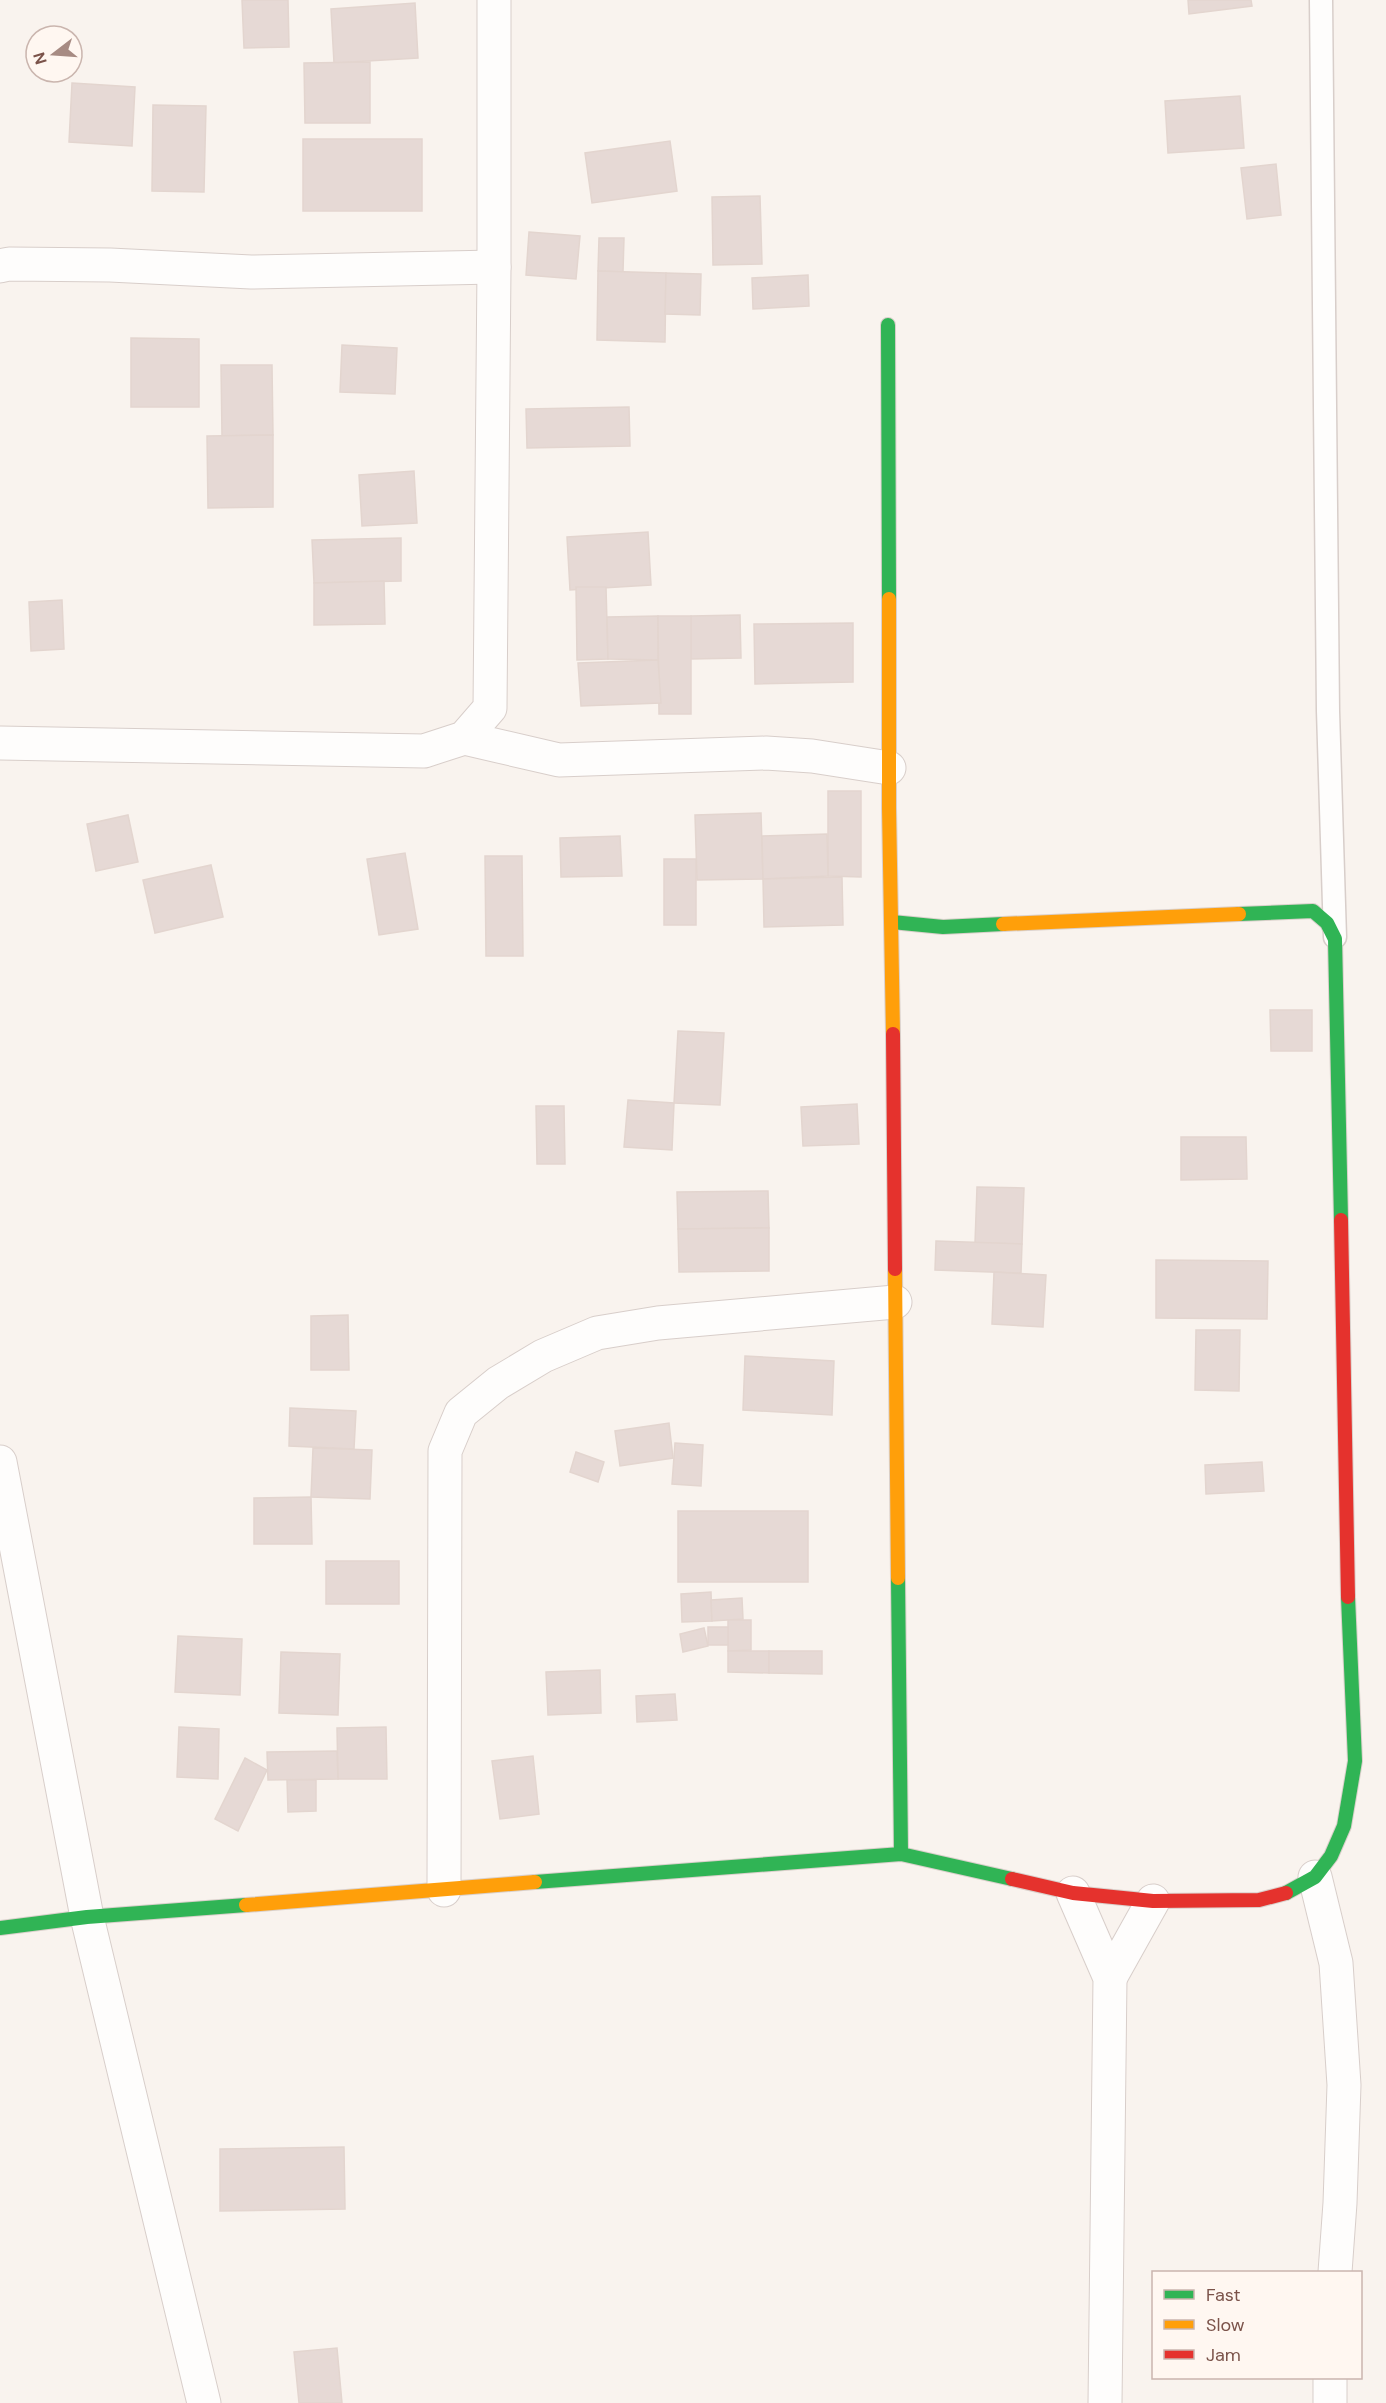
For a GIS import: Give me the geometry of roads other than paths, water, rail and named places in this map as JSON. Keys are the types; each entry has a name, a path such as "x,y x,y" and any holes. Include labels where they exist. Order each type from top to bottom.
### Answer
{"street":[{"path":"464,738 490,708 494,0"},
{"path":"0,266 9,264 111,265 251,272 494,267"},
{"path":"888,325 889,768 901,1854"},
{"path":"0,743 424,751 464,738 559,760 766,753 812,756 889,768"},
{"path":"0,1928 87,1917 901,1854 1073,1893 1153,1901 1259,1900 1292,1891 1315,1877 1331,1856 1344,1826 1355,1761 1349,1640 1335,939 1327,923 1313,911 943,927 892,922"},
{"path":"444,1890 445,1451 462,1413 498,1383 543,1356 597,1333 658,1323 896,1302"},
{"path":"0,1462 87,1917 204,2403"},
{"path":"1315,1877 1336,1963 1344,2085 1335,2271"},
{"path":"1073,1893 1110,1978 1105,2403"},
{"path":"1110,1978 1153,1901"},
{"path":"1330,2379 1330,2403"}],"lane":[{"path":"1321,0 1328,711 1335,939"}]}
